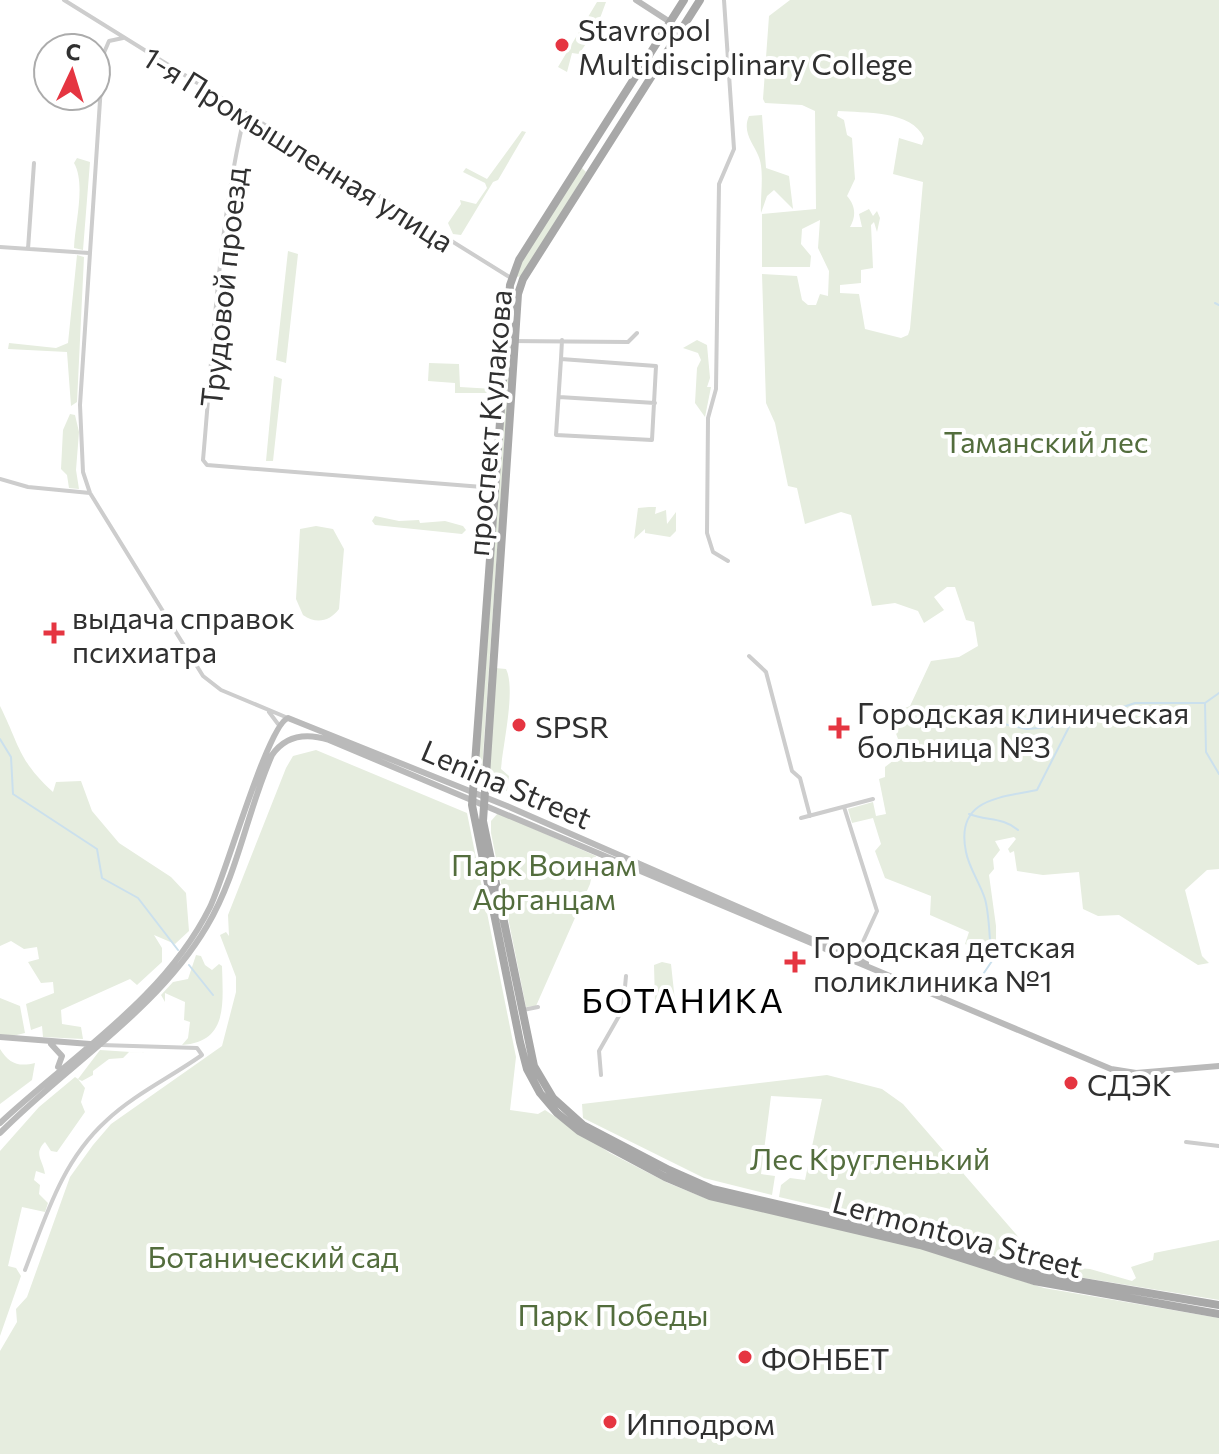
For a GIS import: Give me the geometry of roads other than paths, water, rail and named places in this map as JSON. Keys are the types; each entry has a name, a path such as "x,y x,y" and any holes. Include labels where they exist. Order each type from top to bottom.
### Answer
{"main road":[{"path":"636,0 681,29"},
{"name":"проспект Кулакова","path":"484,801 510,341 507,276 684,0"},
{"name":"проспект Кулакова","path":"473,796 495,488 510,341 521,282 700,0"},
{"path":"614,109 626,116"},
{"path":"581,162 593,169"},
{"path":"507,276 521,282"},
{"path":"0,1123 160,981 200,927 217,893 277,726 292,719 299,727 292,738 277,749 268,764 221,897 180,968 0,1133"},
{"name":"Lenina Street","path":"292,719 1120,1071 1146,1073 1219,1066"},
{"path":"277,726 282,738 292,738"},
{"name":"Lenina Street","path":"292,738 329,740 473,796"},
{"name":"Lermontova Street","path":"473,796 527,1069 547,1103 567,1122 665,1177 710,1196 921,1242 1034,1281 1219,1314"},
{"name":"Lermontova Street","path":"484,801 484,829 501,931 534,1066 546,1089 562,1108 596,1132 712,1189 1036,1274 1219,1305"},
{"path":"0,1037 97,1044"},
{"path":"33,1093 58,1067 62,1056 54,1045 36,1040"}],"street":[{"name":"1-я Промышленная улица","path":"64,0 507,276"},
{"path":"724,0 734,149 719,184 716,389 708,418 707,533 713,552 728,561"},
{"path":"0,479 28,487 90,493 83,472 80,410 103,55 109,41 123,38"},
{"name":"Трудовой проезд","path":"249,116 243,122 232,173 203,460 213,467 495,488"},
{"path":"28,249 34,163"},
{"path":"0,247 89,253"},
{"path":"510,341 628,342 637,333"},
{"path":"561,359 656,366 652,440 556,435 562,340"},
{"path":"559,397 655,403"},
{"name":"Lenina Street","path":"90,493 203,676 215,686 292,719"},
{"path":"749,656 766,672 792,771 800,778 810,816"},
{"name":"Lenina Street","path":"257,705 272,714 277,726"},
{"path":"801,818 873,799"},
{"path":"844,807 877,911 855,959"},
{"path":"601,1075 599,1051 623,1009 626,976"},
{"path":"521,1011 538,1007"},
{"path":"25,1270 61,1177 84,1142 108,1118 202,1055 197,1048 97,1044"},
{"path":"1186,1142 1219,1146"}],"waterway":[{"path":"1215,303 1219,305"},
{"path":"973,989 992,961 985,899 966,852 964,834 973,811 994,799 1037,790 1070,725 1135,703 1205,703 1219,693"},
{"path":"1205,703 1206,752 1219,774"},
{"path":"971,717 1027,729 1068,725"},
{"path":"0,739 11,757 13,794 97,849 102,878 138,898 178,950"},
{"path":"969,814 1001,821 1018,830"},
{"path":"189,965 213,995"}],"place":[{"name":"Stavropol Multidisciplinary College","path":"562,45"},
{"name":"выдача справок психиатра","path":"54,633"},
{"name":"SPSR","path":"519,725"},
{"name":"Городская клиническая больница №3","path":"839,728"},
{"name":"Городская детская поликлиника №1","path":"795,962"},
{"name":"СДЭК","path":"1071,1083"},
{"name":"ФОНБЕТ","path":"745,1357"},
{"name":"Ипподром","path":"610,1422"}],"district":[{"name":"БОТАНИКА","path":"683,999"}],"park label":[{"name":"Таманский лес","path":"1046,440"},
{"name":"Парк Воинам Афганцам","path":"544,880"},
{"name":"Лес Кругленький","path":"870,1157"},
{"name":"Ботанический сад","path":"273,1255"},
{"name":"Парк Победы","path":"613,1313"}]}
